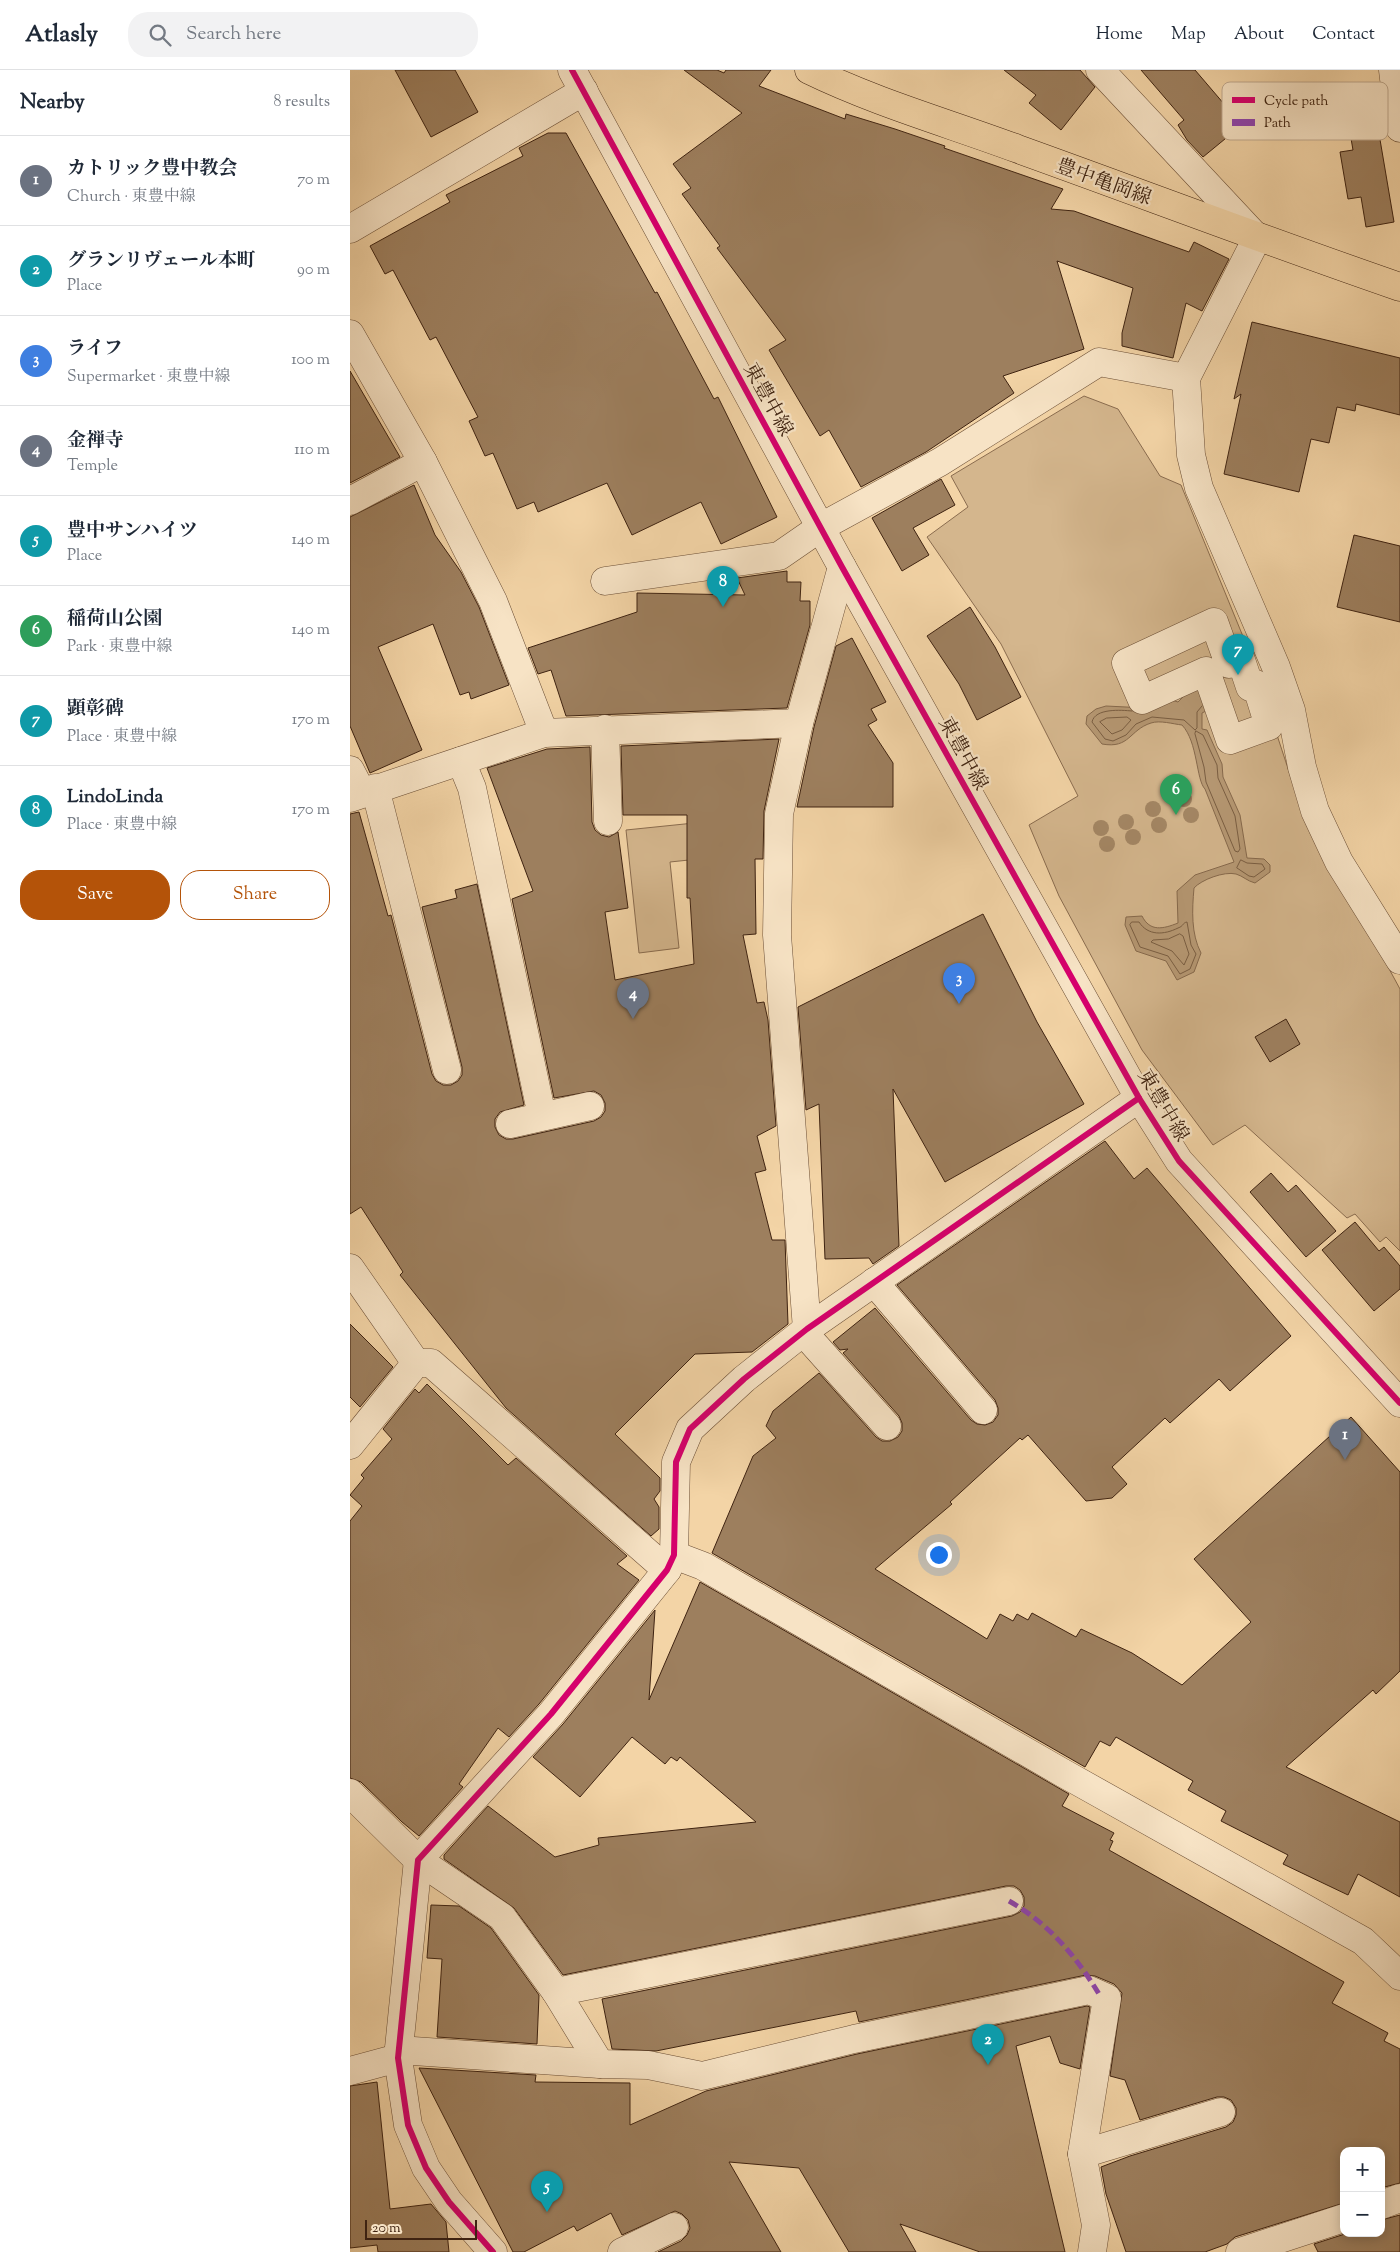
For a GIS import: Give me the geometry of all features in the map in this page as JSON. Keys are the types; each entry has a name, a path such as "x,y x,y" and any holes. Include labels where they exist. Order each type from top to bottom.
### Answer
{"main road":[{"name":"豊中亀岡線","path":"809,70 856,93 1018,148 1256,238 1400,287"}],"street":[{"path":"1100,70 1256,238 1186,378 1191,455 1199,488 1276,667 1291,710 1302,767 1315,811 1339,862 1400,960"},
{"path":"1394,70 1400,128"},
{"path":"350,229 578,80"},
{"name":"東豊中線","path":"578,80 842,567 1139,1098 1179,1161 1400,1403"},
{"path":"350,334 423,462 493,601 544,733"},
{"path":"605,581 779,556 821,527 940,462 1099,362 1186,378"},
{"path":"350,501 423,462"},
{"path":"842,567 798,723 779,814 776,908 805,1331 887,1426"},
{"path":"1214,622 1229,664 1241,660 1250,687 1256,684 1269,726 1230,740 1206,671 1142,700 1126,663 1214,622"},
{"path":"448,1070 359,787 460,761 544,733 605,729 798,723"},
{"path":"605,729 608,821"},
{"path":"460,761 472,788 542,1116"},
{"path":"493,2252 449,2202 426,2168 408,2125 398,2054 418,1860 551,1714 670,1562 676,1462 690,1429 744,1379 805,1331 1139,1098"},
{"path":"510,1124 590,1106"},
{"path":"350,1268 416,1363"},
{"path":"874,1282 983,1410"},
{"path":"350,1445 416,1363"},
{"path":"416,1363 431,1364 670,1562 704,1566 1363,1941 1400,1976"},
{"path":"350,1793 418,1860 502,1917 556,1992 600,2064"},
{"path":"556,1992 1009,1901"},
{"path":"350,2071 398,2054 648,2065 702,2076 854,2039 1089,1990 1107,1998 1082,2154 1096,2225 1092,2252"},
{"path":"1082,2154 1221,2112"},
{"path":"1385,2204 1400,2198"},
{"path":"1240,2252 1288,2245 1340,2220"},
{"path":"622,2252 674,2227"}],"shaded area":[{"path":"1084,396 1118,409 1160,476 1181,485 1251,656 1300,805 1400,989 1400,1251 1386,1237 1380,1242 1355,1214 1347,1218 1245,1125 1213,1145 1142,1050 1059,896 1029,825 1078,796 1001,644 927,537 968,507 951,476"},
{"path":"704,822 708,858 670,862 679,948 639,953 626,830"}],"water":[{"path":"1199,688 1208,710 1202,713 1202,729 1207,730 1222,764 1223,777 1240,815 1247,858 1264,859 1270,865 1270,872 1255,883 1231,873 1207,879 1194,888 1194,930 1201,953 1194,972 1177,980 1166,961 1136,951 1125,925 1126,917 1142,916 1149,925 1157,928 1178,923 1177,891 1195,875 1234,862 1202,784 1191,741 1182,725 1158,722 1144,726 1118,744 1102,744 1086,724 1087,716 1096,709 1106,706 1146,708 1165,698 1178,702 1188,692"}],"building":[{"path":"395,70 455,70 478,112 431,137"},
{"path":"684,70 717,70 724,73 726,70 771,70 759,86 845,119 846,114 895,129 1063,189 1051,209 1074,211 1189,252 1194,242 1229,259 1202,311 1186,303 1173,358 1122,346 1122,333 1133,288 1057,261 1084,349 1003,376 1014,393 926,452 861,487 829,430 820,436 769,350 786,340 717,248 720,246 682,194 691,188 673,164 742,113"},
{"path":"1004,70 1080,70 1095,87 1061,130 1029,103 1036,95"},
{"path":"1141,70 1195,70 1222,102 1222,140 1224,140 1203,157 1187,140 1178,125 1184,120"},
{"path":"548,133 566,133 655,293 657,292 714,399 718,397 777,517 721,544 701,502 632,535 607,483 538,512 534,502 517,509 493,453 485,456 469,421 478,417 436,337 430,340 393,270 385,274 370,246 450,202 446,195 523,156 519,148"},
{"path":"1351,140 1380,140 1394,222 1366,227 1361,197 1348,199 1340,152 1353,150"},
{"path":"1252,322 1400,358 1400,415 1356,404 1355,411 1337,407 1329,443 1311,439 1299,492 1224,474 1241,394 1234,399"},
{"path":"350,371 400,457 350,483"},
{"path":"941,479 955,505 913,528 929,555 902,571 872,518"},
{"path":"414,485 435,535 461,572 479,607 509,685 471,699 469,692 460,695 433,624 378,647 422,750 370,773 350,726 350,517"},
{"path":"1354,535 1400,546 1400,622 1337,607"},
{"path":"787,571 787,582 801,582 800,601 810,601 810,625 787,708 566,716 551,670 538,674 528,648 637,612 637,593 745,595 737,578"},
{"path":"970,607 995,647 1021,697 977,720 959,684 927,636"},
{"path":"852,638 886,702 871,709 877,720 868,725 893,763 893,807 797,807 814,727 836,646"},
{"path":"779,739 764,811 763,859 755,859 756,934 743,935 757,1003 764,1002 768,1020 776,1126 757,1136 766,1170 755,1173 772,1240 785,1240 788,1324 752,1352 695,1354 615,1434 660,1478 660,1491 654,1499 659,1507 659,1529 651,1536 506,1408 400,1275 403,1272 361,1207 350,1214 350,814 359,812 388,916 391,915 432,1074 436,1081 443,1085 451,1085 458,1081 462,1075 462,1067 422,907 457,898 455,890 477,884 524,1105 500,1112 495,1119 495,1127 499,1135 506,1139 513,1139 594,1121 601,1117 605,1111 605,1103 601,1095 594,1091 554,1098 512,899 533,891 487,768 547,749 590,747 592,822 595,830 601,835 609,837 618,832 628,908 605,912 615,980 694,964 690,898 687,898 687,815 623,815 621,746"},
{"path":"983,914 1037,1022 1084,1104 945,1182 893,1089 899,1246 873,1264 869,1258 825,1259 819,1104 806,1110 798,1007"},
{"path":"1286,1019 1300,1044 1270,1062 1255,1037"},
{"path":"1105,1141 1134,1179 1147,1168 1291,1336 1230,1391 1219,1379 1170,1423 1165,1418 1112,1467 1127,1484 1112,1498 1086,1501 1028,1435 1022,1440 1020,1438 950,1502 952,1504 875,1569 987,1639 1000,1614 1013,1621 1017,1614 1028,1620 1032,1613 1076,1637 1081,1629 1132,1653 1182,1685 1251,1622 1194,1559 1351,1417 1400,1472 1400,1671 1376,1694 1373,1690 1286,1767 1400,1822 1400,1897 1358,1874 1348,1895 1283,1864 1288,1855 1221,1821 1226,1811 1188,1790 1193,1781 1116,1737 1110,1746 1100,1741 1085,1767 712,1553 753,1456 776,1438 766,1426 773,1411 819,1373 876,1437 882,1441 890,1441 898,1437 902,1431 902,1423 899,1416 843,1353 848,1349 840,1350 833,1342 875,1308 971,1420 977,1424 985,1425 993,1422 998,1415 995,1400 897,1285"},
{"path":"1271,1173 1288,1192 1296,1185 1336,1231 1306,1257 1250,1192"},
{"path":"1355,1222 1379,1251 1384,1247 1400,1266 1400,1289 1374,1311 1322,1250"},
{"path":"350,1324 393,1367 360,1407 350,1397"},
{"path":"427,1384 508,1465 516,1458 627,1556 617,1564 639,1580 539,1704 509,1737 498,1728 459,1784 463,1787 419,1836 361,1782 350,1778 350,1521 362,1506 350,1495 364,1478 361,1475 392,1439 383,1429 415,1389 419,1393"},
{"path":"700,1582 1069,1794 1062,1806 1114,1833 1110,1840 1113,1841 1109,1850 1344,1982 1332,2003 1388,2033 1384,2041 1400,2049 1400,2183 1385,2187 1385,2147 1340,2147 1340,2204 1235,2237 1227,2244 1205,2252 1126,2252 1106,2194 1101,2167 1130,2156 1226,2127 1233,2122 1236,2108 1231,2100 1217,2097 1140,2120 1125,2080 1110,2076 1122,1993 1114,1984 1095,1976 1086,1975 859,2022 856,2011 656,2051 612,2049 602,1999 1012,1916 1020,1912 1024,1906 1024,1897 1020,1890 1014,1886 1006,1886 563,1975 514,1908 444,1859 444,1855 488,1806 555,1857 599,1845 598,1838 756,1822 680,1757 677,1761 671,1757 665,1764 632,1737 580,1797 533,1757 563,1724 655,1610 649,1700"},
{"path":"431,1905 459,1906 491,1928 539,1995 537,2044 437,2037 442,1959 427,1958"},
{"path":"1087,2006 1090,2007 1080,2069 1060,2063 1050,2036 1016,2046 1065,2252 980,2252 900,2224 916,2252 849,2252 799,2168 729,2162 781,2252 658,2252 681,2241 687,2235 690,2228 688,2220 682,2214 675,2211 622,2235 611,2213 577,2231 574,2226 524,2252 513,2252 419,2068 536,2075 535,2082 630,2083 630,2125 706,2091 857,2054"},
{"path":"377,2082 390,2209 431,2204 446,2222 449,2252 378,2252 377,2245 350,2248 350,2086"},
{"path":"1400,2215 1400,2252 1318,2252 1314,2244 1340,2236 1385,2237 1385,2219"}],"marked path":[{"path":"1009,1901 1049,1930 1071,1954 1099,1994"}],"cycle path":[{"path":"572,70 842,567 1139,1098 1179,1161 1400,1403"},
{"path":"493,2252 449,2202 426,2168 408,2125 398,2058 418,1860 551,1714 667,1570 674,1555 676,1462 690,1429 744,1379 807,1329 1139,1098"}],"place":[{"name":"LindoLinda","path":"723,607"},
{"name":"顕彰碑","path":"1238,675"},
{"name":"稲荷山公園","path":"1176,815"},
{"name":"ライフ","path":"959,1004"},
{"name":"金禅寺","path":"633,1019"},
{"name":"カトリック豊中教会","path":"1345,1460"},
{"name":"グランリヴェール本町","path":"988,2065"},
{"name":"豊中サンハイツ","path":"547,2212"}]}
